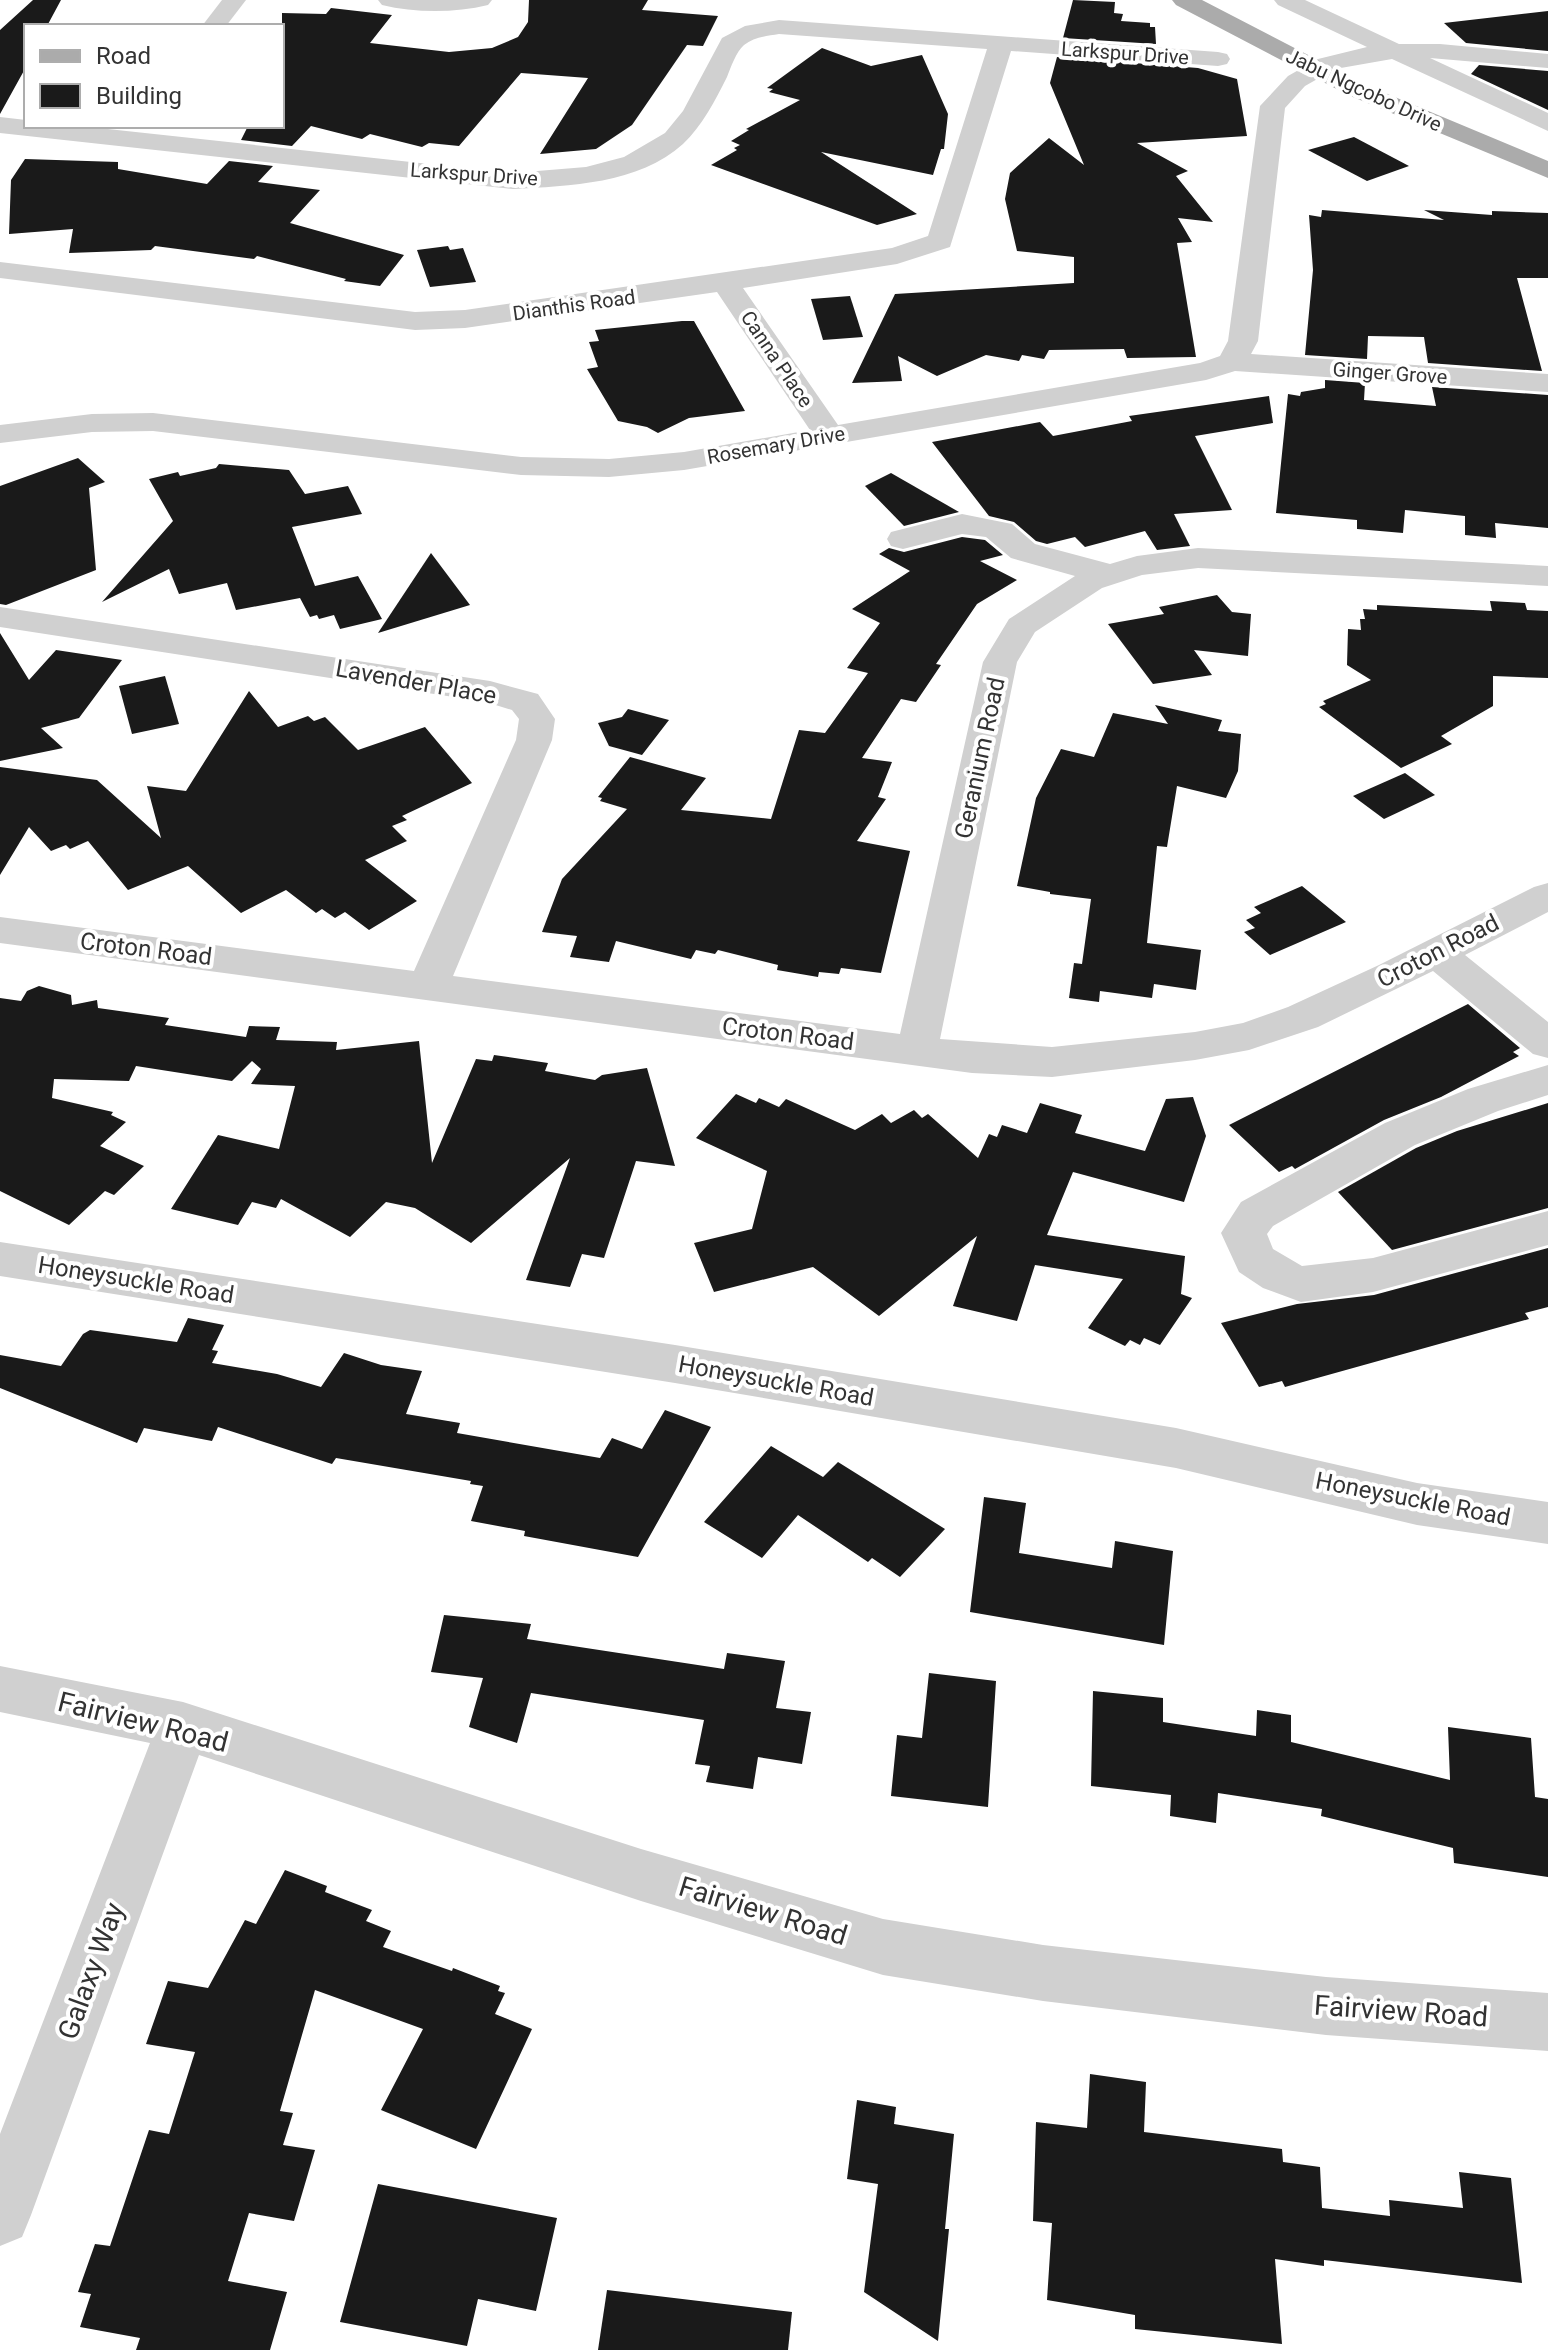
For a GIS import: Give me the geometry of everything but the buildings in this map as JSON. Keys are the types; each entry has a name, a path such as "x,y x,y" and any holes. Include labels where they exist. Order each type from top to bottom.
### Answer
{"main road":[{"name":"Jabu Ngcobo Drive","path":"1184,0 1316,70 1405,112 1548,170"}],"street":[{"path":"216,24 234,0"},
{"path":"390,0 440,4 480,0"},
{"path":"1286,0 1548,123"},
{"path":"883,6 891,36"},
{"name":"Larkspur Drive","path":"51,128 170,135 513,181 569,178 600,173 636,161 670,143 690,119 731,43 739,35 779,27 1218,59"},
{"name":"Dianthis Road","path":"0,270 415,321 465,319 897,256 940,241 1001,44"},
{"path":"1232,362 1243,341 1273,106 1284,88 1316,70 1389,49 1548,61"},
{"name":"Larkspur Drive","path":"0,125 24,126"},
{"name":"Canna Place","path":"725,283 829,435"},
{"name":"Ginger Grove","path":"1232,362 1548,383"},
{"name":"Rosemary Drive","path":"0,434 92,423 153,422 521,466 609,468 684,461 1172,378 1232,362"},
{"path":"903,539 962,524 990,528 1000,531 1023,551 1112,574"},
{"name":"Geranium Road","path":"917,1051 1000,662 1021,626 1090,581 1137,566 1198,558 1548,576"},
{"name":"Lavender Place","path":"0,617 475,690 525,702 537,719 534,740 428,986"},
{"name":"Croton Road","path":"0,930 972,1058 1052,1062 1195,1046 1249,1036 1303,1017 1548,896"},
{"path":"1446,947 1548,1015"},
{"path":"1446,947 1548,1044"},
{"path":"1548,1080 1483,1100 1400,1134 1257,1214 1244,1233 1255,1260 1279,1276 1301,1284 1373,1275 1548,1228"},
{"name":"Honeysuckle Road","path":"0,1259 675,1364 1176,1448 1417,1504 1548,1523"},
{"name":"Fairview Road","path":"0,1689 183,1726 641,1875 883,1947 1043,1973 1326,2006 1548,2022"},
{"name":"Galaxy Way","path":"0,2215 183,1726"}]}
